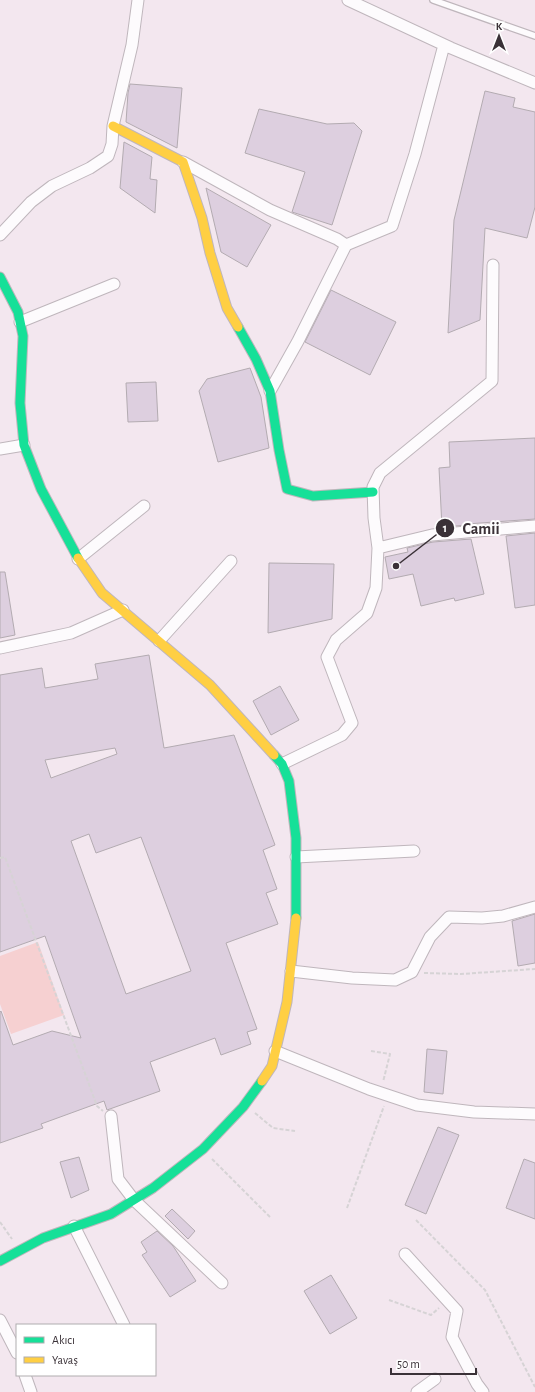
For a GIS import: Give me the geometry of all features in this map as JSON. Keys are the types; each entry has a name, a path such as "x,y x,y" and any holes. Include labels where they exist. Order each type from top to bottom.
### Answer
{"street":[{"path":"0,235 31,202 52,186 90,168 108,156 112,144 113,126 132,44 138,0"},
{"path":"348,0 444,45 535,83"},
{"path":"270,391 298,341 346,244 392,226 415,154 444,45"},
{"path":"113,126 183,162 270,210 346,244"},
{"path":"183,162 202,218 210,253 227,308 256,359 270,391 279,450 287,489 313,496 373,492"},
{"path":"282,764 342,735 352,723 328,657 336,640 367,613 376,588 378,548 374,518 373,487 380,473 492,381 493,265"},
{"path":"0,277 18,312 23,336 20,403 24,445 41,489 74,552 102,593 210,685 282,764 289,781 296,838 296,918 288,1002 272,1066 245,1104 203,1150 153,1188 111,1214 42,1238 0,1261"},
{"path":"20,322 114,284"},
{"path":"0,449 24,445"},
{"path":"78,559 144,506"},
{"path":"378,548 432,535 535,526"},
{"path":"159,641 231,561"},
{"path":"0,648 71,633 123,610"},
{"path":"296,857 414,851"},
{"path":"291,971 352,978 395,980 412,972 430,937 449,917 482,918 503,916 535,907"},
{"path":"275,1051 384,1094 417,1105 474,1112 535,1114"},
{"path":"110,1116 118,1179 134,1200 222,1283"},
{"path":"74,1226 123,1324"},
{"path":"405,1254 457,1311 452,1337 477,1384 483,1392"},
{"path":"0,1320 16,1351"},
{"path":"25,1376 31,1392"},
{"path":"417,1392 435,1379"}],"lane":[{"path":"434,0 535,36"}],"path":[{"path":"0,858 5,856 96,1106 110,1116"},
{"path":"412,972 461,974 535,969"},
{"path":"347,1208 384,1094 390,1054 371,1051"},
{"path":"245,1104 273,1128 295,1130"},
{"path":"203,1150 270,1217"},
{"path":"416,1220 485,1290 535,1387"},
{"path":"0,1222 20,1249"},
{"path":"389,1300 432,1315 448,1301"}],"shaded area":[{"path":"38,942 64,1015 11,1034 0,1004 0,956"}],"building":[{"path":"130,84 182,88 177,148 126,122"},
{"path":"485,91 515,98 513,107 535,112 535,207 527,238 485,228 480,320 448,333 454,220"},
{"path":"259,109 327,124 354,123 362,131 332,225 292,212 305,172 245,153"},
{"path":"124,142 152,157 150,179 157,180 155,213 120,188"},
{"path":"206,188 271,225 247,267 221,252"},
{"path":"331,290 396,322 370,375 305,342"},
{"path":"250,368 261,397 269,448 218,462 199,391 207,379"},
{"path":"156,382 158,421 128,422 126,383"},
{"path":"535,438 535,519 442,527 439,468 450,467 449,442"},
{"path":"535,533 535,605 515,608 506,536"},
{"path":"471,539 484,594 455,601 454,598 421,606 413,574 389,579 385,557 408,552 407,548 433,542"},
{"path":"269,563 334,564 332,619 268,633"},
{"path":"0,572 5,572 15,635 0,638"},
{"path":"149,655 164,748 234,735 275,845 263,850 277,889 266,893 278,924 226,943 257,1029 247,1032 251,1044 221,1055 215,1038 150,1062 160,1091 107,1110 104,1101 41,1124 43,1128 0,1143 0,1012 1,1011 13,1045 52,1031 81,1038 45,936 0,952 0,675 42,668 45,688 98,679 95,664","holes":["115,748 117,754 51,778 45,760","89,834 96,853 141,837 191,971 126,994 71,841"]},
{"path":"280,686 299,720 271,735 253,701"},
{"path":"535,914 535,963 518,966 512,921"},
{"path":"427,1049 447,1051 443,1094 424,1092"},
{"path":"438,1127 459,1135 426,1214 405,1205"},
{"path":"79,1157 89,1190 71,1198 60,1162"},
{"path":"524,1159 535,1163 535,1219 506,1208"},
{"path":"172,1209 195,1231 188,1239 165,1216"},
{"path":"157,1231 173,1246 196,1281 170,1297 142,1255 147,1252 141,1242"},
{"path":"331,1275 357,1318 330,1334 304,1291"}],"traffic: fast":[{"path":"0,277 18,312 23,336 20,403 24,445 41,489 78,558"},
{"path":"238,327 256,359 270,391 279,450 287,489 313,496 373,492"},
{"path":"274,755 282,764 289,781 296,838 296,918"},
{"path":"0,1261 43,1238 111,1214 153,1188 203,1149 243,1107 262,1081"}],"traffic: slow":[{"path":"113,126 183,162 202,218 210,253 227,308 238,327"},
{"path":"78,558 102,593 210,685 274,755"},
{"path":"262,1081 272,1066 287,1002 296,918"}],"place":[{"name":"Camii","path":"396,566"}]}
